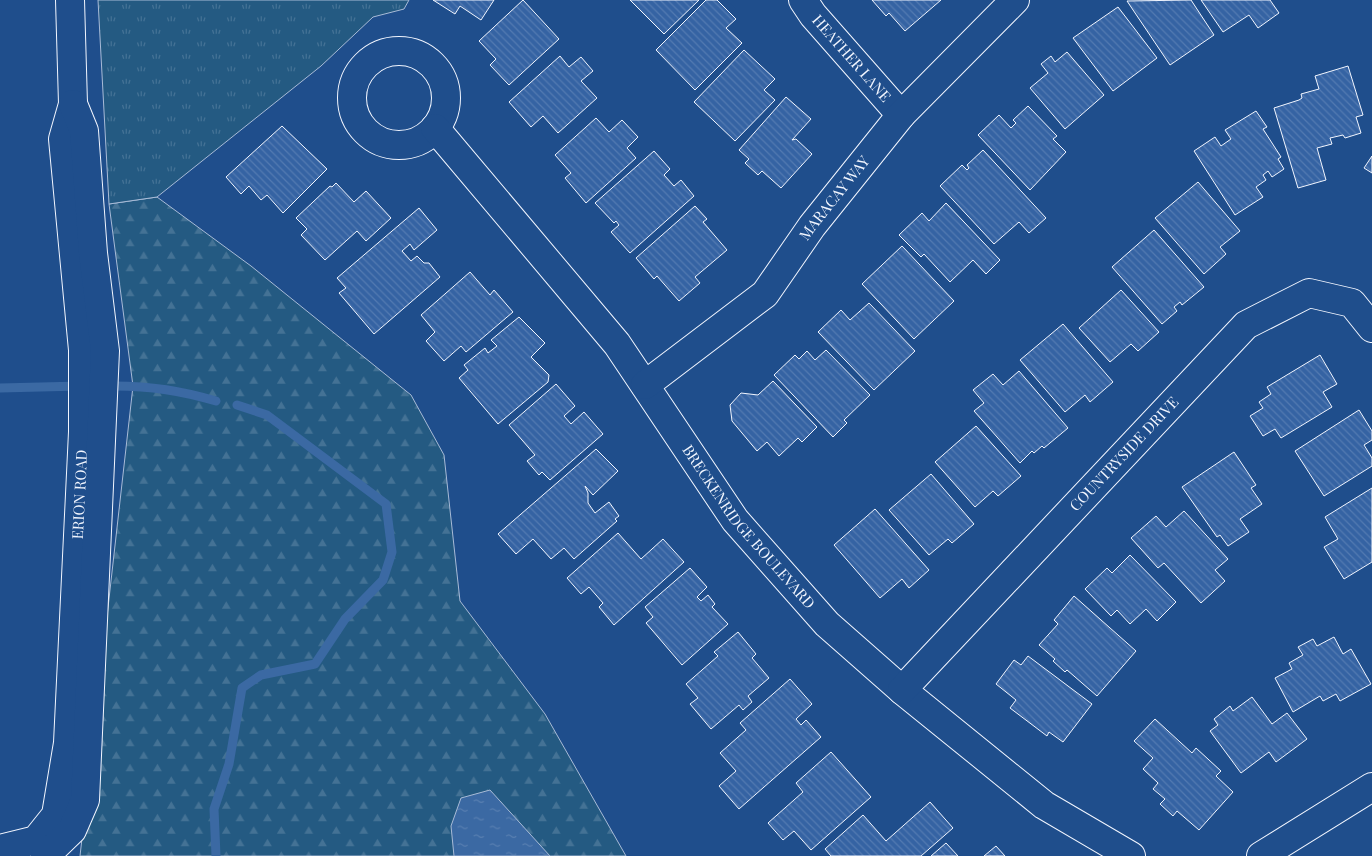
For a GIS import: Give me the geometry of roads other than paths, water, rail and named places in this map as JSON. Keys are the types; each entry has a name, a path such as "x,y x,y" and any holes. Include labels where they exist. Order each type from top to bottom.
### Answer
{"street":[{"name":"ERION ROAD","path":"45,856 72,830 85,800 94,350 63,139 73,104 70,0"},
{"name":"HEATHER LANE","path":"803,0 813,15 902,115"},
{"name":"MARACAY WAY","path":"645,385 765,294 812,226 902,115 1016,0"},
{"name":"BRECKENRIDGE BOULEVARD","path":"435,128 617,344 735,520 828,624 902,690 1044,805 1131,856"},
{"name":"COUNTRYSIDE DRIVE","path":"902,690 1246,325 1309,292 1352,303 1372,328"},
{"name":"ERION ROAD","path":"0,849 36,840 56,815 68,743 92,431"},
{"path":"1261,856 1372,787"}],"water":[{"path":"490,790 550,856 454,856 451,826 461,798"}],"waterway":[{"path":"0,388 81,386"},
{"path":"106,386 162,389 216,401"},
{"path":"216,856 214,809 229,764 242,688 261,675 315,664 345,619 383,580 392,552 386,504 267,415 237,405"}]}
